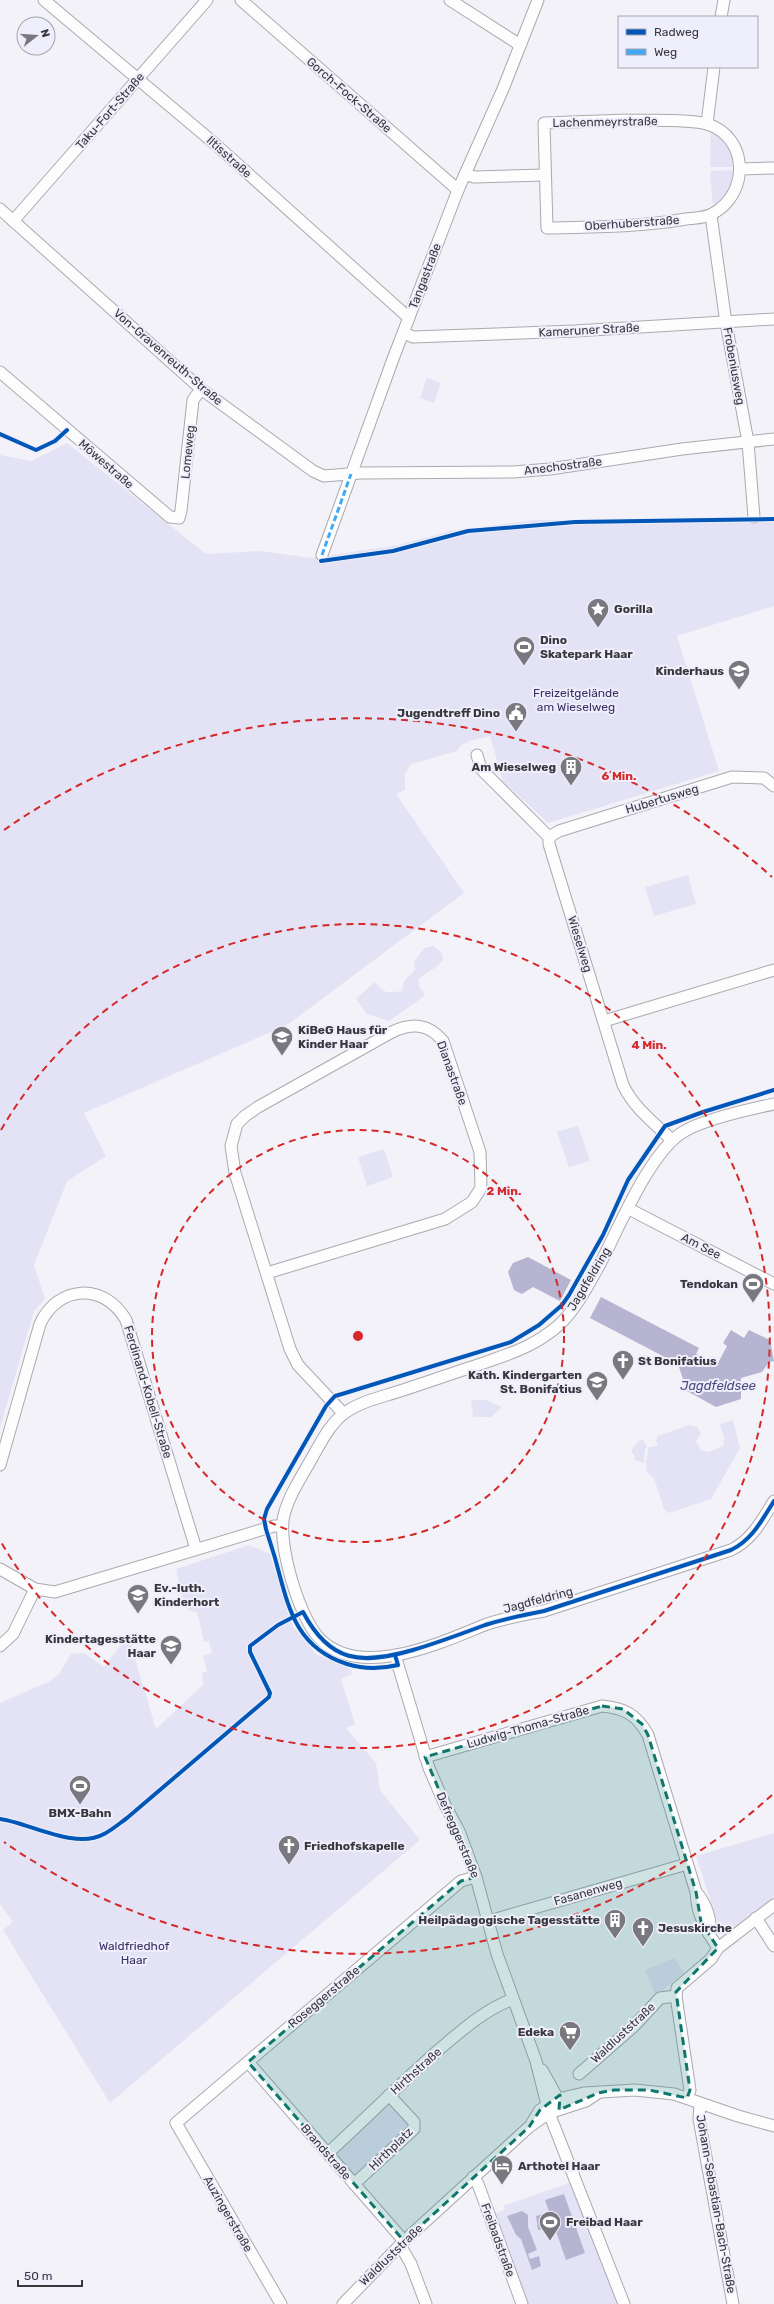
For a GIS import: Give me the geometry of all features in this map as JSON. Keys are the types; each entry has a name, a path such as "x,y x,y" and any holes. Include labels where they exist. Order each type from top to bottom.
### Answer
{"street":[{"name":"Iltisstraße","path":"44,0 214,143 409,318"},
{"name":"Taku-Fort-Straße","path":"13,221 206,0"},
{"name":"Gorch-Fock-Straße","path":"241,0 458,190"},
{"path":"450,0 520,45"},
{"name":"Tangastraße","path":"322,555 409,318 458,190 503,89 538,0"},
{"path":"721,16 724,0"},
{"path":"711,215 722,208 732,197 738,186 741,169 737,154 729,141 719,131 707,124 714,68"},
{"name":"Lachenmeyrstraße","path":"545,175 544,123 628,120 707,124"},
{"path":"741,169 774,168"},
{"path":"465,174 474,177 545,175"},
{"name":"Oberhuberstraße","path":"545,175 547,228 634,225 711,215"},
{"name":"Von-Gravenreuth-Straße","path":"0,209 201,389 313,471 324,476 351,474"},
{"name":"Frobeniusweg","path":"711,215 726,323 748,442 754,518"},
{"name":"Kameruner Straße","path":"404,333 413,337 726,323 774,319"},
{"name":"Möwestraße","path":"0,372 162,512 170,517 179,518"},
{"name":"Lomeweg","path":"179,518 194,400 201,389"},
{"name":"Anechostraße","path":"351,474 454,474 543,470 774,439"},
{"path":"477,755 481,770 550,838"},
{"name":"Hubertusweg","path":"550,838 559,831 732,778 764,778 774,786"},
{"name":"Wieselweg","path":"550,838 549,844 623,1085 629,1098 672,1140"},
{"path":"604,1021 774,970"},
{"name":"Dianastraße","path":"267,1273 445,1219 472,1202 481,1188 480,1152 448,1054 443,1041 436,1032 427,1027 406,1026 392,1032 258,1107 237,1124 231,1146 232,1159 290,1349 298,1366 343,1413"},
{"name":"Jagdfeldring","path":"774,1104 700,1125 684,1132 672,1140 651,1166 578,1302 562,1322 540,1340 512,1353 369,1401 343,1413 331,1427 316,1450 287,1505 282,1526 283,1546 301,1605 318,1637 338,1652 352,1657 378,1659 454,1638 519,1614 544,1611 732,1550 742,1544 754,1532 774,1501"},
{"name":"Am See","path":"629,1209 774,1284"},
{"name":"Ferdinand-Kobell-Straße","path":"0,1465 40,1324 45,1312 64,1297 76,1293 101,1296 121,1310 126,1320 196,1549"},
{"path":"0,1569 35,1589 49,1592 61,1591 274,1526 282,1526"},
{"path":"0,1646 5,1643 16,1629 35,1589"},
{"name":"Defreggerstraße","path":"395,1655 426,1757 476,1877 497,1954 554,2107 562,2143 624,2304"},
{"name":"Ludwig-Thoma-Straße","path":"426,1757 602,1706 622,1709 633,1715 642,1724 648,1735 686,1864 696,1892 696,1903 701,1922 718,1948"},
{"name":"Fasanenweg","path":"489,1921 686,1864"},
{"name":"Roseggerstraße","path":"176,2123 462,1881 476,1877"},
{"path":"687,2098 690,2090 676,1996 677,1988 711,1959 718,1948 774,1904"},
{"path":"756,1918 774,1946"},
{"name":"Waldluststraße","path":"579,2074 633,2027 660,1998 676,1996"},
{"name":"Hirthstraße","path":"328,2153 389,2095 468,2024 501,2004 513,1999"},
{"name":"Brandstraße","path":"248,2062 328,2153 402,2243 426,2304"},
{"path":"554,2107 584,2093 598,2093 614,2090 649,2090 687,2098 700,2104 774,2126"},
{"name":"Hirthplatz","path":"354,2184 414,2129 414,2122 389,2095"},
{"name":"Johann-Sebastian-Bach-Straße","path":"700,2104 699,2119 733,2304"},
{"name":"Waldluststraße","path":"343,2304 402,2243 473,2177 529,2127 554,2107"},
{"name":"Auzingerstraße","path":"176,2123 281,2304"},
{"name":"Freibadstraße","path":"473,2177 478,2184 522,2304"}],"highlighted area":[{"path":"602,1706 623,1709 642,1724 648,1735 696,1892 701,1922 718,1948 676,1992 690,2090 687,2098 649,2090 614,2090 598,2093 559,2110 560,2095 540,2110 529,2127 404,2241 248,2062 461,1881 476,1877 425,1757"}],"green space":[{"path":"711,132 721,139 727,146 732,156 734,167 710,167"},
{"path":"732,170 735,172 731,187 722,201 713,207 710,173 712,171"},
{"path":"427,378 441,383 434,403 420,398"},
{"name":"Freizeitgelände am Wieselweg","path":"67,443 206,554 260,551 311,558 399,545 450,531 535,520 751,519 774,516 774,606 677,636 719,771 548,823 503,781 490,736 467,742 457,751 411,764 405,774 405,790 396,794 464,893 287,1025 84,1113 106,1156 67,1181 34,1265 45,1299 34,1311 0,1428 0,455 31,461"},
{"path":"688,875 696,904 654,916 645,887"},
{"path":"433,946 442,953 443,960 419,980 419,987 425,994 423,997 389,1021 367,1014 356,999 375,982 383,991 386,992 402,991 404,981 415,970 414,962 424,948"},
{"path":"578,1126 590,1161 569,1167 557,1132"},
{"path":"384,1149 393,1177 367,1186 358,1157"},
{"path":"471,1400 486,1400 502,1407 491,1417 473,1417"},
{"path":"733,1420 740,1448 711,1499 669,1513 664,1509 654,1478 647,1473 646,1461 649,1447 658,1446 656,1441 658,1436 690,1425 697,1427 701,1434 696,1441 701,1450 709,1452 723,1446 724,1438 720,1424"},
{"path":"643,1440 647,1447 645,1448 644,1463 633,1459 635,1457 631,1451 638,1441"},
{"name":"Waldfriedhof Haar","path":"249,1545 270,1554 293,1627 316,1654 351,1669 352,1674 341,1679 355,1724 346,1728 376,1763 380,1790 420,1840 110,2103 3,1930 13,1922 0,1904 0,1703 50,1681 59,1674 71,1654 84,1653 104,1667 123,1642 130,1642 156,1729 203,1685 202,1673 207,1671 203,1656 212,1653 209,1641 204,1642 197,1612 189,1611 182,1596 176,1569"},
{"path":"774,1833 774,1897 730,1932 723,1933 720,1930 696,1856"},
{"path":"674,1958 684,1973 656,1996 645,1970"},
{"path":"389,2101 411,2125 355,2178 335,2152"},
{"name":"Freibad Haar","path":"572,2182 620,2304 528,2304 495,2213 505,2210 503,2206"}],"water":[{"path":"528,1257 571,1280 560,1301 533,1287 522,1294 514,1290 508,1272 513,1263"},
{"name":"Jagdfeldsee","path":"601,1297 699,1348 696,1354 717,1365 727,1346 723,1343 731,1330 744,1338 749,1330 770,1340 774,1361 769,1362 762,1372 741,1378 741,1399 716,1407 687,1391 678,1364 590,1318"},
{"path":"564,2194 585,2253 566,2260 545,2200"},
{"path":"522,2211 528,2215 528,2227 537,2250 528,2254 530,2259 539,2256 541,2266 532,2270 521,2239 516,2235 507,2216"},
{"path":"547,2213 553,2228 538,2230 536,2216"}],"marked path":[{"path":"322,555 351,474"}],"cycle path":[{"path":"0,434 36,450 55,441 67,430"},
{"path":"321,561 393,551 468,531 575,522 774,519"},
{"path":"395,1655 398,1665 379,1668 366,1668 347,1664 329,1656 315,1647 304,1635 290,1608 266,1529 264,1519 267,1509 326,1406 335,1396 511,1342 539,1325 562,1305 569,1295 603,1235 628,1180 665,1126 703,1112 774,1090"},
{"path":"0,1819 12,1821 52,1834 80,1839 92,1838 104,1834 113,1828 127,1818 269,1697 270,1693 250,1652 250,1646 278,1625 303,1612 313,1629 324,1642 336,1650 349,1656 362,1658 378,1658 394,1655 413,1650 485,1625 544,1611 731,1550 751,1535 774,1501"}],"place":[{"name":"Gorilla","path":"598,628"},
{"name":"Dino Skatepark Haar","path":"524,666"},
{"name":"Kinderhaus","path":"739,690"},
{"name":"Jugendtreff Dino","path":"516,732"},
{"name":"Am Wieselweg","path":"571,786"},
{"name":"KiBeG Haus für Kinder Haar","path":"282,1056"},
{"name":"Tendokan","path":"753,1304"},
{"name":"St Bonifatius","path":"623,1380"},
{"name":"Kath. Kindergarten St. Bonifatius","path":"597,1402"},
{"name":"Ev.-luth. Kinderhort","path":"138,1614"},
{"name":"Kindertagesstätte Haar","path":"171,1666"},
{"name":"BMX-Bahn","path":"80,1806"},
{"name":"Friedhofskapelle","path":"289,1866"},
{"name":"Heilpädagogische Tagesstätte","path":"615,1940"},
{"name":"Jesuskirche","path":"643,1948"},
{"name":"Edeka","path":"570,2052"},
{"name":"Arthotel Haar","path":"502,2186"},
{"name":"Freibad Haar","path":"550,2242"}]}
